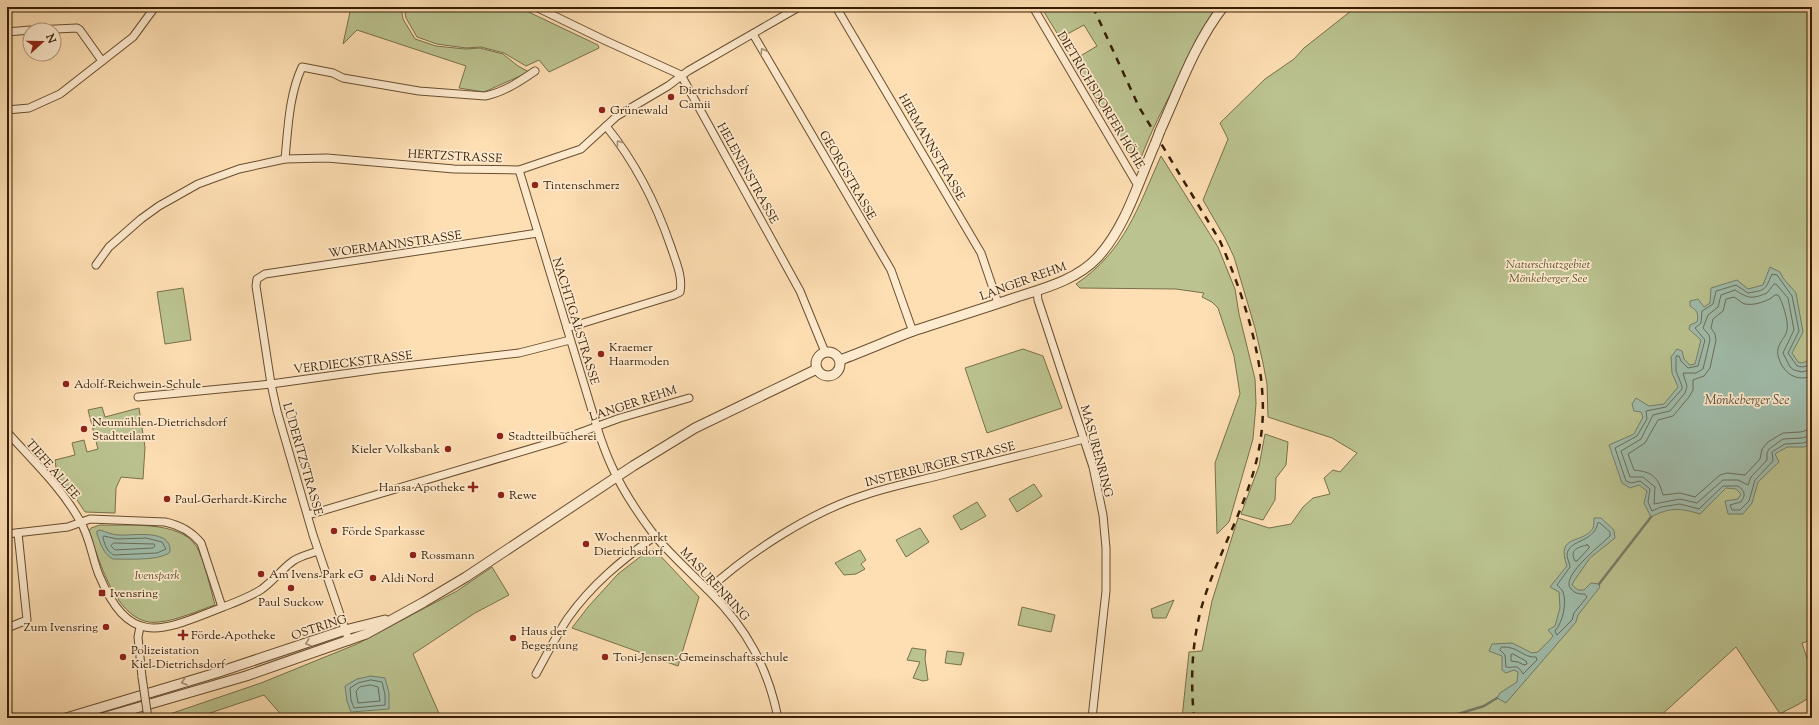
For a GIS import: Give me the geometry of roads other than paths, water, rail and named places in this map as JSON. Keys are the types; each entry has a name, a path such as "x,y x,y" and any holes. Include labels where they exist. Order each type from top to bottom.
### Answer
{"street":[{"path":"7,110 29,108 42,104 60,94 132,37 155,7"},
{"path":"536,7 548,9 604,40 681,75"},
{"name":"HERTZSTRASSE","path":"96,265 109,247 141,219 180,194 216,176 239,169 284,159 327,158 454,169 518,170 581,149 617,116 668,86 681,75 799,7"},
{"name":"HERMANNSTRASSE","path":"836,7 981,253 998,304"},
{"name":"DIETRICHSDORFER HÖHE","path":"1033,7 1138,184"},
{"name":"LANGER REHM","path":"840,360 913,332 1037,291 1069,278 1096,259 1118,229 1185,75 1213,20 1224,7"},
{"path":"62,29 77,28 80,30 102,61"},
{"path":"7,32 22,31"},
{"name":"GEORGSTRASSE","path":"753,34 891,270 913,332"},
{"path":"284,159 289,114 296,79 302,67 332,73 343,78 419,91 485,96 496,94 516,84 535,71"},
{"name":"HELENENSTRASSE","path":"681,75 800,291 825,352"},
{"path":"567,328 674,295 680,292 682,283 667,237 653,202 632,161 606,126"},
{"name":"NACHTIGALSTRASSE","path":"518,170 597,427 616,476"},
{"name":"WOERMANNSTRASSE","path":"257,279 265,274 538,233"},
{"name":"LÜDERITZSTRASSE","path":"257,279 256,286 271,384 281,426 318,551 349,640"},
{"name":"MASURENRING","path":"1037,291 1038,300 1093,467 1103,515 1106,548 1105,598 1092,718"},
{"name":"VERDIECKSTRASSE","path":"138,397 271,384 380,369 519,353 570,340"},
{"path":"825,352 836,354 840,360 840,368 833,376 825,376 817,369 818,357 825,352"},
{"path":"616,476 695,428 817,369"},
{"name":"LANGER REHM","path":"308,515 557,441 620,418 689,398"},
{"name":"TIEFE ALLEE","path":"7,432 63,495 81,522"},
{"name":"INSTERBURGER STRASSE","path":"708,590 768,544 822,513 858,497 908,482 948,474 1084,439"},
{"name":"MASURENRING","path":"616,476 655,536 697,581 708,590 743,631 754,649 768,678 778,718"},
{"name":"OSTRING","path":"102,718 246,676 366,634 466,577 616,476"},
{"path":"7,534 68,527 90,519 166,522 177,524 201,542 222,607"},
{"path":"81,522 99,575 109,594 124,617 140,627 164,628 222,607 261,590 274,580 292,561 318,551"},
{"path":"7,628 27,620 18,533"},
{"path":"536,674 568,618 593,588 622,560 655,536"},
{"name":"OSTRING","path":"66,718 231,668 345,630 396,618"},
{"path":"140,627 138,637 148,718"}],"water":[{"name":"Mönkeberger See","path":"1770,267 1780,272 1783,278 1796,293 1803,332 1792,353 1798,362 1802,363 1812,359 1812,443 1804,447 1787,447 1775,454 1779,462 1758,482 1752,503 1743,514 1728,514 1725,501 1738,499 1741,494 1736,489 1726,488 1700,514 1681,510 1670,510 1651,517 1644,503 1647,491 1639,485 1630,488 1622,483 1609,445 1634,434 1643,417 1641,412 1634,411 1632,404 1636,398 1649,406 1664,404 1678,387 1672,373 1671,357 1677,349 1682,351 1684,359 1690,365 1695,364 1701,340 1689,329 1690,325 1697,322 1698,317 1696,311 1690,306 1690,301 1698,299 1704,307 1710,303 1711,288 1737,280 1748,289 1763,285"},
{"path":"1594,518 1601,518 1614,530 1615,538 1590,558 1572,585 1578,590 1584,590 1591,583 1599,584 1600,587 1578,615 1576,622 1506,703 1497,698 1500,693 1517,682 1518,672 1514,670 1506,673 1502,670 1502,656 1489,651 1492,644 1512,643 1532,653 1538,652 1553,636 1548,630 1555,626 1560,608 1559,592 1550,587 1567,566 1564,556 1567,544 1589,533 1593,528"},
{"path":"100,530 117,535 142,534 158,536 165,539 169,544 170,552 159,557 151,558 113,559 105,552 101,545 97,534 97,531"},
{"path":"371,676 385,678 389,693 389,709 351,712 347,701 345,686 357,679"}],"waterway":[{"path":"1599,584 1651,517"},
{"path":"1445,718 1484,706 1497,698"}],"railway":[{"path":"1093,7 1139,107 1220,241 1246,311 1259,362 1263,412 1261,436 1252,477 1212,576 1197,626 1192,672 1194,718"}],"place":[{"name":"Dietrichsdorf Camii","path":"671,97"},
{"name":"Grünewald","path":"602,110"},
{"name":"Tintenschmerz","path":"535,185"},
{"name":"Kraemer Haarmoden","path":"601,354"},
{"name":"Adolf-Reichwein-Schule","path":"66,384"},
{"name":"Neumühlen-Dietrichsdorf Stadtteilamt","path":"84,429"},
{"name":"Stadtteilbücherei","path":"500,436"},
{"name":"Kieler Volksbank","path":"448,449"},
{"name":"Hansa Apotheke","path":"473,487"},
{"name":"Rewe","path":"501,495"},
{"name":"Paul-Gerhardt-Kirche","path":"167,499"},
{"name":"Förde Sparkasse","path":"334,531"},
{"name":"Wochenmarkt Dietrichsdorf","path":"586,544"},
{"name":"Rossmann","path":"413,555"},
{"name":"Am Ivens-Park eG","path":"261,574"},
{"name":"Aldi Nord","path":"373,578"},
{"name":"Paul Suckow","path":"291,588"},
{"name":"Ivensring","path":"102,593"},
{"name":"Zum Ivensring","path":"106,627"},
{"name":"Förde-Apotheke","path":"183,635"},
{"name":"Haus der Begegnung","path":"513,638"},
{"name":"Polizeistation Kiel-Dietrichsdorf","path":"123,657"},
{"name":"Toni-Jensen-Gemeinschaftsschule","path":"605,657"}],"park label":[{"name":"Naturschutzgebiet Mönkeberger See","path":"1548,271"},
{"name":"Ivenspark","path":"157,575"}]}
